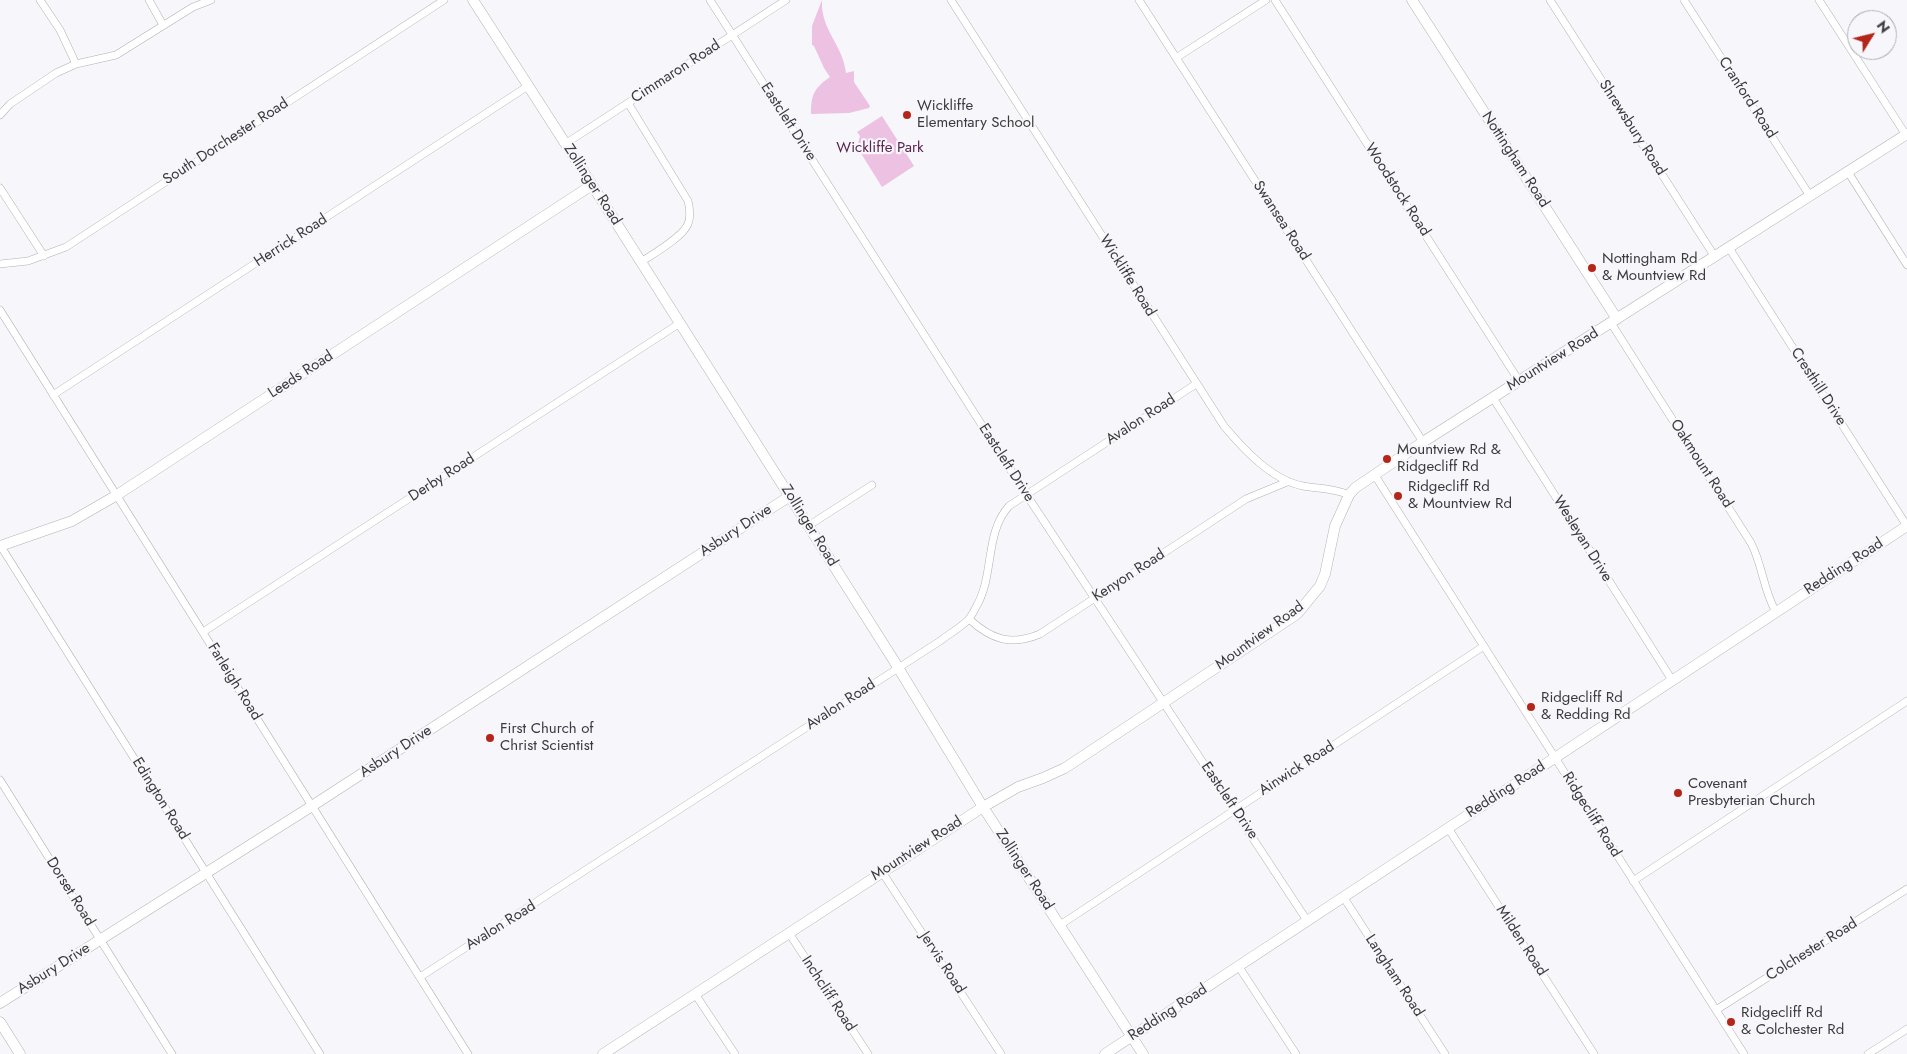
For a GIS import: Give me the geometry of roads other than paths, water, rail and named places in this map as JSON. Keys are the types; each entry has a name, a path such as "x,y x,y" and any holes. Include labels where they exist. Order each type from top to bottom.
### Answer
{"street":[{"path":"40,0 60,30 76,64"},
{"path":"149,0 163,25"},
{"path":"0,115 10,104 56,73 76,64 116,55 193,7 211,0"},
{"name":"South Dorchester Road","path":"0,264 28,261 66,247 444,0"},
{"name":"Zollinger Road","path":"473,0 790,496 983,807 1143,1054"},
{"name":"Eastcleft Drive","path":"710,0 1026,494 1308,922"},
{"name":"Cimmaron Road","path":"565,144 786,0"},
{"name":"Wickliffe Road","path":"951,0 1224,426 1234,438 1267,468 1287,482 1333,490 1349,495"},
{"name":"Swansea Road","path":"1139,0 1423,442"},
{"path":"1176,58 1266,0"},
{"name":"Woodstock Road","path":"1275,0 1519,380"},
{"name":"Nottingham Road","path":"1412,0 1614,321"},
{"name":"Shrewsbury Road","path":"1550,0 1715,257"},
{"name":"Cranford Road","path":"1684,0 1810,196"},
{"path":"1819,0 1906,135"},
{"name":"Herrick Road","path":"53,395 528,86"},
{"path":"628,103 688,201 691,214 687,227 641,262"},
{"name":"Mountview Road","path":"604,1054 983,807 1018,787 1065,768 1268,634 1304,607 1320,586 1325,574 1340,511 1355,488 1519,380 1906,135"},
{"path":"1848,172 1907,265"},
{"name":"Leeds Road","path":"0,545 72,521 117,495 592,185"},
{"path":"0,188 44,256"},
{"name":"Cresthill Drive","path":"1729,248 1907,526"},
{"name":"Farleigh Road","path":"0,310 468,1054"},
{"name":"Oakmount Road","path":"1614,321 1751,543 1760,562 1766,592 1776,612"},
{"name":"Derby Road","path":"203,632 680,323"},
{"name":"Avalon Road","path":"420,977 940,641 969,619 981,600 986,586 998,521 1009,506 1196,384"},
{"name":"Wesleyan Drive","path":"1492,398 1672,680"},
{"name":"Ridgecliff Road","path":"1374,474 1744,1054"},
{"name":"Kenyon Road","path":"969,619 990,635 1005,640 1017,641 1040,634 1246,499 1287,482"},
{"path":"808,526 872,485"},
{"name":"Asbury Drive","path":"0,1003 312,806 790,496"},
{"name":"Redding Road","path":"1105,1054 1907,526"},
{"name":"Edington Road","path":"0,545 320,1054"},
{"name":"Ainwick Road","path":"1060,926 1484,646"},
{"path":"1633,881 1907,700"},
{"name":"Dorset Road","path":"0,780 172,1054"},
{"name":"Milden Road","path":"1448,828 1594,1054"},
{"name":"Jervis Road","path":"882,872 1001,1054"},
{"name":"Colchester Road","path":"1716,1010 1907,889"},
{"name":"Langham Road","path":"1344,898 1444,1054"},
{"name":"Inchcliff Road","path":"789,934 868,1054"},
{"path":"1239,967 1296,1054"},
{"path":"695,994 735,1054"},
{"path":"0,1022 20,1054"},
{"path":"1868,1054 1907,1029"}],"place":[{"name":"Wickliffe Elementary School","path":"907,115"},
{"name":"Nottingham Rd & Mountview Rd","path":"1592,268"},
{"name":"Mountview Rd & Ridgecliff Rd","path":"1387,459"},
{"name":"Ridgecliff Rd & Mountview Rd","path":"1398,496"},
{"name":"Ridgecliff Rd & Redding Rd","path":"1531,707"},
{"name":"First Church of Christ Scientist","path":"490,738"},
{"name":"Covenant Presbyterian Church","path":"1678,793"},
{"name":"Ridgecliff Rd & Colchester Rd","path":"1731,1022"}],"park label":[{"name":"Wickliffe Park","path":"880,148"}]}
